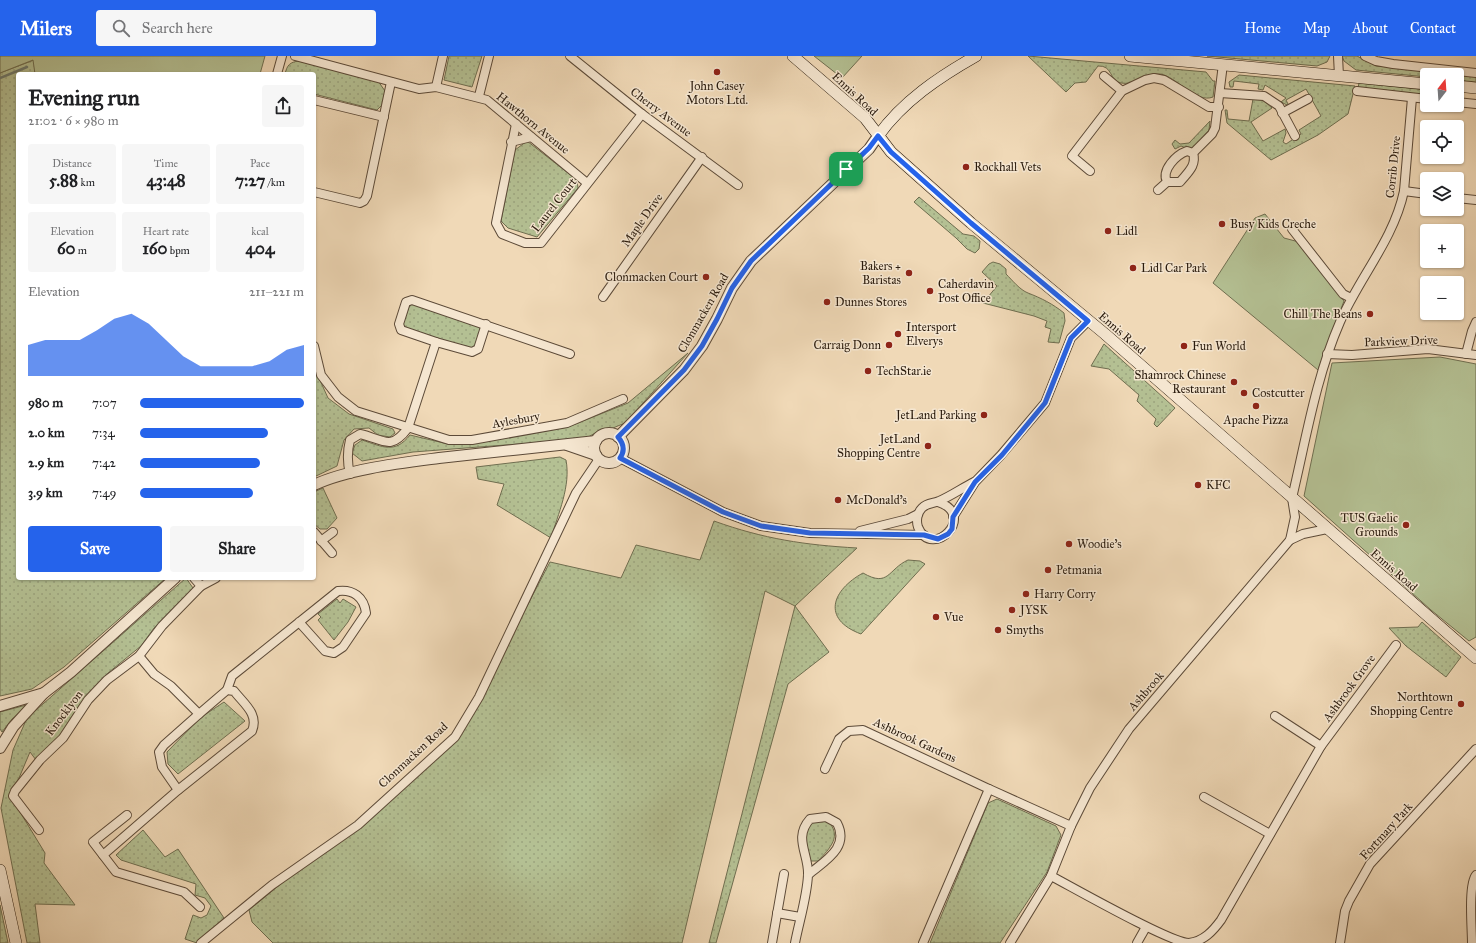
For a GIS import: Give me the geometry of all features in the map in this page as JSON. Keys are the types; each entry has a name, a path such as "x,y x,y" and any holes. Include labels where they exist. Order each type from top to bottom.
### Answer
{"main road":[{"name":"Ennis Road","path":"793,56 865,118 891,152 971,223 1088,321 1476,658"},
{"path":"878,136 891,118 917,96 943,75 976,56"},
{"path":"1130,56 1420,83"},
{"path":"1464,87 1476,88"},
{"path":"0,870 16,943"}],"street":[{"path":"278,72 282,56"},
{"name":"Hawthorn Avenue","path":"295,56 419,89 436,87 478,96 487,100 587,183"},
{"path":"436,87 443,56"},
{"path":"478,96 489,56"},
{"name":"Cherry Avenue","path":"570,56 642,114 738,185"},
{"path":"1338,56 1338,76"},
{"path":"1365,56 1376,61 1393,64 1476,73"},
{"path":"1193,153 1212,134 1217,120 1223,64"},
{"path":"1104,76 1122,91"},
{"path":"1090,171 1072,156 1122,91 1145,80 1159,79 1164,80 1208,107 1219,107"},
{"path":"316,192 360,203 368,196 391,82"},
{"path":"1357,91 1420,99"},
{"path":"1220,93 1264,96 1279,106 1295,136"},
{"name":"Corrib Drive","path":"1292,498 1327,354 1351,298 1385,239 1401,206 1404,191 1412,98"},
{"path":"1282,113 1308,99"},
{"path":"316,100 384,117"},
{"path":"1464,103 1476,104"},
{"name":"Laurel Court","path":"516,124 511,142 496,223 502,234 525,243 541,243 642,114"},
{"name":"Clonmacken Road","path":"618,437 684,370 702,346 732,288 751,261 869,148 878,136"},
{"path":"511,142 531,137"},
{"path":"1158,190 1167,182 1180,182 1193,166 1195,159 1193,153 1187,150 1181,153 1166,171 1164,176 1167,182"},
{"name":"Maple Drive","path":"602,297 702,157"},
{"path":"1404,191 1420,193"},
{"path":"1464,199 1476,200"},
{"path":"1292,230 1344,294 1351,298"},
{"path":"486,324 478,349 472,352 401,330 399,324 406,302 412,300 486,324 570,354"},
{"path":"620,458 723,512 761,526 786,530 843,535 924,535 932,539 944,537 952,529 953,517 975,482 1002,455 1045,403 1071,338 1088,321"},
{"path":"1466,354 1476,322"},
{"path":"350,474 347,464 347,450 350,440 360,434 388,443 400,439 408,428 436,342"},
{"name":"Parkview Drive","path":"1327,354 1356,354 1428,349 1476,355"},
{"name":"Aylesbury","path":"316,353 322,375 338,397 356,411 449,440 472,440 567,424 623,398"},
{"path":"316,484 350,474 396,464 596,441 606,434 613,434 618,437 624,450 620,458 610,463 565,445"},
{"path":"596,441 594,448 597,457"},
{"name":"Clonmacken Road","path":"201,943 272,885 358,824 454,737 479,697 576,493 597,457"},
{"path":"843,535 908,519 918,514 924,506 938,502 975,482"},
{"name":"Ashbrook","path":"1290,540 1295,516 1292,498"},
{"path":"938,502 948,507 953,517"},
{"path":"918,514 917,523 924,535"},
{"name":"Ashbrook","path":"1010,943 1051,876 1071,826 1090,788 1129,729 1290,540 1303,534 1327,529"},
{"path":"321,541 333,532"},
{"path":"316,535 332,553"},
{"path":"0,748 13,727 44,693 71,672 172,580"},
{"path":"196,580 201,586"},
{"name":"Knocklyon","path":"39,830 13,796 15,791 40,760 63,738 88,700 107,680 139,656 162,626 201,586 212,580"},
{"path":"178,790 162,767 159,752 164,745 227,690 232,676 299,622 338,591 346,590 356,594 364,603 366,612 343,647 334,653 325,651 299,622"},
{"name":"Ashbrook Grove","path":"1146,927 1179,942 1189,943 1206,936 1221,920 1321,746 1396,645"},
{"path":"139,656 154,674 171,686 199,714"},
{"path":"102,856 178,790 252,731 255,723 254,716 234,691 227,690"},
{"path":"0,706 44,693"},
{"path":"1275,716 1321,746"},
{"name":"Ashbrook Gardens","path":"825,769 839,739 849,731 863,730 1071,826"},
{"name":"Fortmary Park","path":"1340,943 1345,911 1370,864 1476,749"},
{"path":"924,943 989,789"},
{"path":"1204,797 1270,834"},
{"path":"127,815 93,842 102,856 116,872 184,892 200,907"},
{"path":"795,943 808,875 801,834 802,830 810,819 826,817 837,824 841,838 837,851 808,875"},
{"path":"772,943 784,874"},
{"path":"1472,943 1472,882 1476,875"},
{"path":"1051,876 1146,927 1136,943"},
{"path":"777,913 800,917"}],"green space":[{"path":"0,56 265,56 261,72 35,72 33,60 0,73"},
{"path":"449,56 482,56 472,87 444,80"},
{"path":"814,56 862,56 842,78"},
{"path":"1028,56 1206,72 1213,81 1215,81 1213,97 1200,97 1173,79 1160,74 1150,75 1131,83 1117,82 1109,70 1103,66 1098,66 1086,82 1075,83 1066,92"},
{"path":"1207,56 1330,56 1327,62 1317,66"},
{"path":"1342,56 1357,56 1376,66 1420,69 1420,76 1356,70 1344,61"},
{"path":"34,60 35,72 16,72 16,580 164,580 64,667 32,689 0,696 0,73"},
{"path":"299,61 378,81 385,91 382,105 377,110 316,95 316,72 286,72 289,64"},
{"path":"1464,72 1476,73 1476,82 1464,81"},
{"path":"1239,75 1355,86 1348,114 1318,135 1271,160 1227,123 1225,110 1227,110 1228,119 1249,121 1253,99 1263,100 1272,108 1251,122 1263,141 1285,129 1286,133 1283,142 1286,144 1301,134 1299,130 1321,116 1306,89 1286,100 1289,106 1281,102 1286,98 1265,85 1263,90 1258,89 1259,84 1234,81 1233,87 1230,87 1229,82"},
{"path":"1359,83 1420,89 1420,95 1358,88"},
{"path":"1210,121 1209,130 1191,150 1181,146 1175,149 1172,144 1175,140 1180,144 1189,143"},
{"path":"527,141 577,180 578,188 537,237 508,228 501,221 515,150"},
{"path":"919,197 963,234 974,236 980,241 979,249 975,253 967,249 914,202"},
{"path":"1265,214 1284,238 1299,242 1344,301 1318,370 1213,283 1255,218"},
{"path":"993,262 1000,264 1006,269 1006,274 1022,290 1038,297 1064,313 1065,321 1059,343 1048,342 1051,329 1045,327 1047,321 1034,316 983,303 997,286 982,272 989,264"},
{"path":"413,303 477,325 481,330 475,346 470,349 406,328 403,324 409,307"},
{"path":"1104,344 1175,408 1157,427 1154,424 1156,419 1137,401 1139,395 1109,369 1091,366"},
{"path":"688,353 625,423 613,428 600,430 585,439 413,452 362,461 352,453 355,445 362,440 382,447 394,447 399,445 410,435 448,444 476,443 568,427 628,403"},
{"name":"TUS Gaelic Grounds","path":"1440,357 1476,364 1476,637 1469,641 1431,610 1304,496 1332,363"},
{"path":"316,371 328,398 349,414 393,429 395,433 390,437 378,435 369,428 354,429 344,440 337,466 316,476"},
{"path":"560,457 566,460 567,480 563,500 551,538 497,505 504,484 478,479 476,467"},
{"path":"323,488 337,518 327,529 320,529 316,526 316,491"},
{"path":"714,521 768,537 802,543 857,548 795,606 765,591 682,943 273,943 252,922 249,910 299,869 364,825 457,740 550,562 621,578 636,545 700,560"},
{"path":"908,560 920,561 925,564 861,634 848,628 840,621 836,613 835,604 838,596 852,580 863,573 878,579 883,578 888,576 901,564"},
{"path":"184,580 187,580 193,588 154,628 141,646 108,673 80,704 60,735 36,760 30,752 19,778 9,794 45,853 44,863 75,905 35,904 40,943 27,943 1,808 13,750 27,718"},
{"path":"337,599 340,603 343,599 356,607 348,622 334,640 318,620 321,617 318,614"},
{"path":"795,606 829,652 788,684 716,943 709,943"},
{"path":"1422,622 1461,657 1446,677 1406,646 1389,628 1418,627"},
{"path":"224,702 245,721 178,774 168,764 167,752 200,718"},
{"path":"30,704 12,719 2,732 0,729 0,712"},
{"path":"997,799 1056,826 1061,835 1047,872 1000,943 930,943 988,803"},
{"path":"827,820 834,831 833,842 818,861 810,861 805,834 811,823"},
{"path":"143,830 165,857 178,849 224,918 197,943 185,939 193,915 201,918 207,915 211,906 205,898 195,895 196,884 121,860 116,855"},
{"path":"0,905 8,943 0,943"}],"waterway":[{"path":"0,78 27,67"}],"place":[{"name":"John Casey Motors Ltd.","path":"717,72"},
{"name":"Rockhall Vets","path":"966,167"},
{"name":"Busy Kids Creche","path":"1222,224"},
{"name":"Lidl","path":"1108,231"},
{"name":"Lidl Car Park","path":"1133,268"},
{"name":"Bakers + Baristas","path":"909,273"},
{"name":"Clonmacken Court","path":"706,277"},
{"name":"Caherdavin Post Office","path":"930,291"},
{"name":"Dunnes Stores","path":"827,302"},
{"name":"Chill The Beans","path":"1370,314"},
{"name":"Intersport Elverys","path":"898,334"},
{"name":"Carraig Donn","path":"889,345"},
{"name":"Fun World","path":"1184,346"},
{"name":"TechStar.ie","path":"868,371"},
{"name":"Shamrock Chinese Restaurant","path":"1234,382"},
{"name":"Costcutter","path":"1244,393"},
{"name":"Apache Pizza","path":"1256,406"},
{"name":"JetLand Parking","path":"984,415"},
{"name":"JetLand Shopping Centre","path":"928,446"},
{"name":"KFC","path":"1198,485"},
{"name":"McDonald's","path":"838,500"},
{"name":"TUS Gaelic Grounds","path":"1406,525"},
{"name":"Woodie's","path":"1069,544"},
{"name":"Petmania","path":"1048,570"},
{"name":"Harry Corry","path":"1026,594"},
{"name":"JYSK","path":"1012,610"},
{"name":"Vue","path":"936,617"},
{"name":"Smyths","path":"998,630"},
{"name":"Northtown Shopping Centre","path":"1461,704"}],"route":[{"path":"878,136 891,152 971,223 1088,321 1071,338 1045,403 1002,455 975,482 953,517 954,523 952,529 944,537 938,539 932,539 924,535 843,535 810,533 761,526 723,512 620,458 624,450 618,437 684,370 702,346 732,288 751,261 846,169 869,148 878,136"}]}
